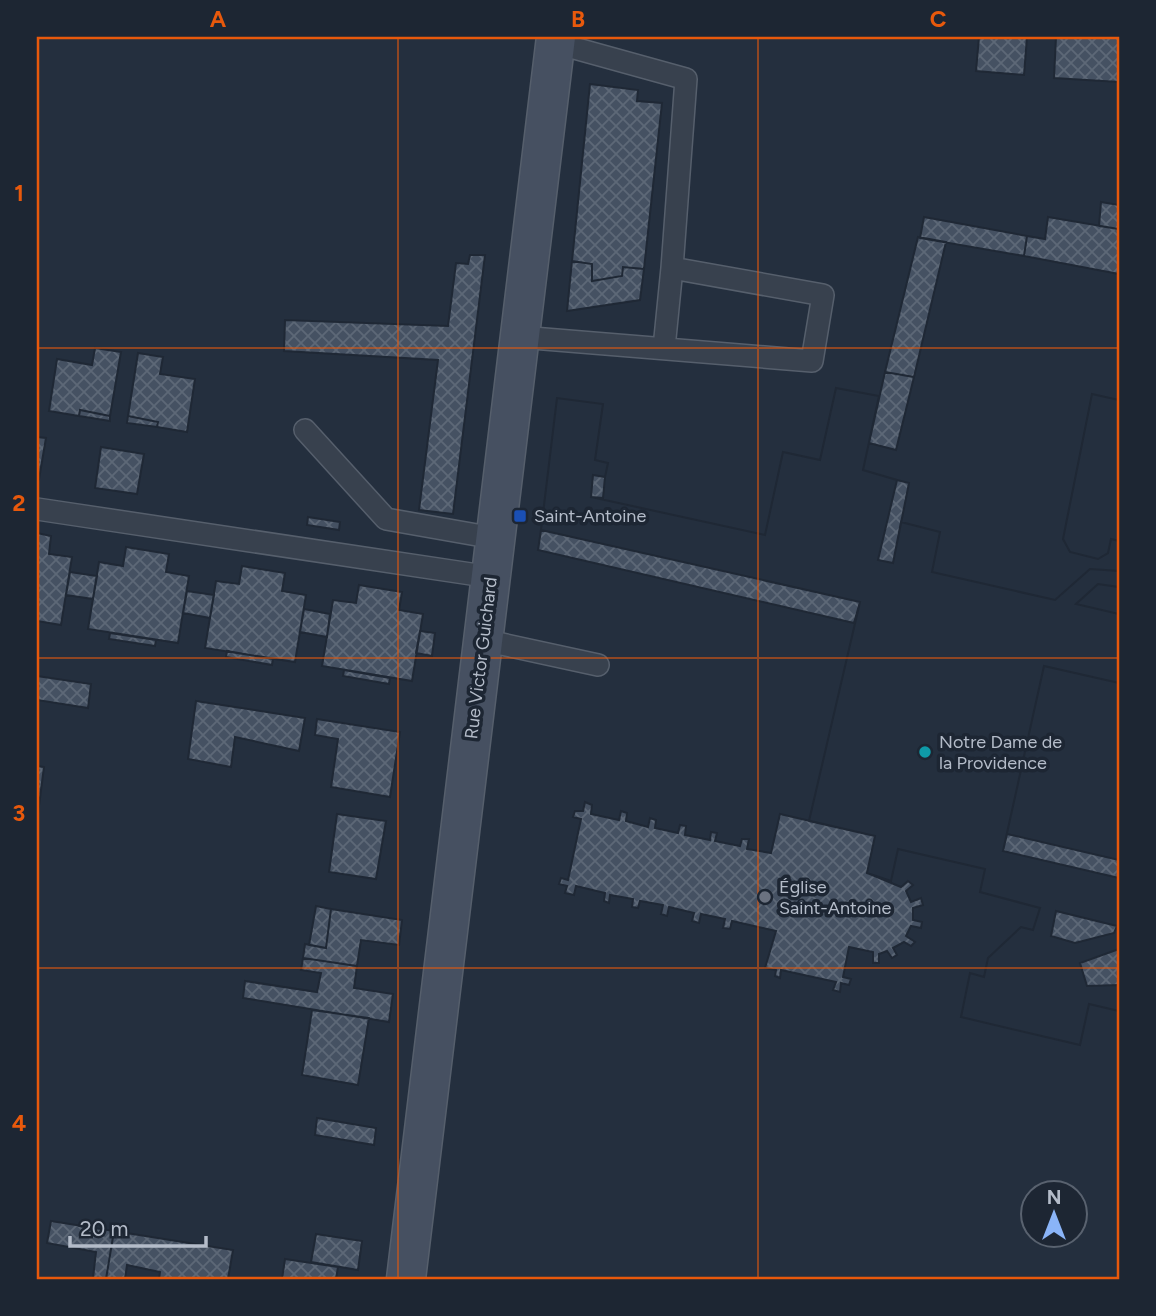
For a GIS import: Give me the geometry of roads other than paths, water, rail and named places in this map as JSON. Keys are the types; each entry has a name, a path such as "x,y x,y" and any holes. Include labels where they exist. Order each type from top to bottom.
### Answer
{"main road":[{"name":"Rue Victor Guichard","path":"406,1279 556,40"}],"lane":[{"path":"556,40 686,79 664,348"},
{"path":"520,337 812,361 823,295 672,268"},
{"path":"305,430 386,519 494,538"},
{"path":"37,509 491,577"},
{"path":"483,640 597,665"}],"place":[{"name":"Saint-Antoine","path":"520,516"},
{"name":"Notre Dame de la Providence","path":"925,752"},
{"name":"Église Saint-Antoine","path":"765,897"}]}
